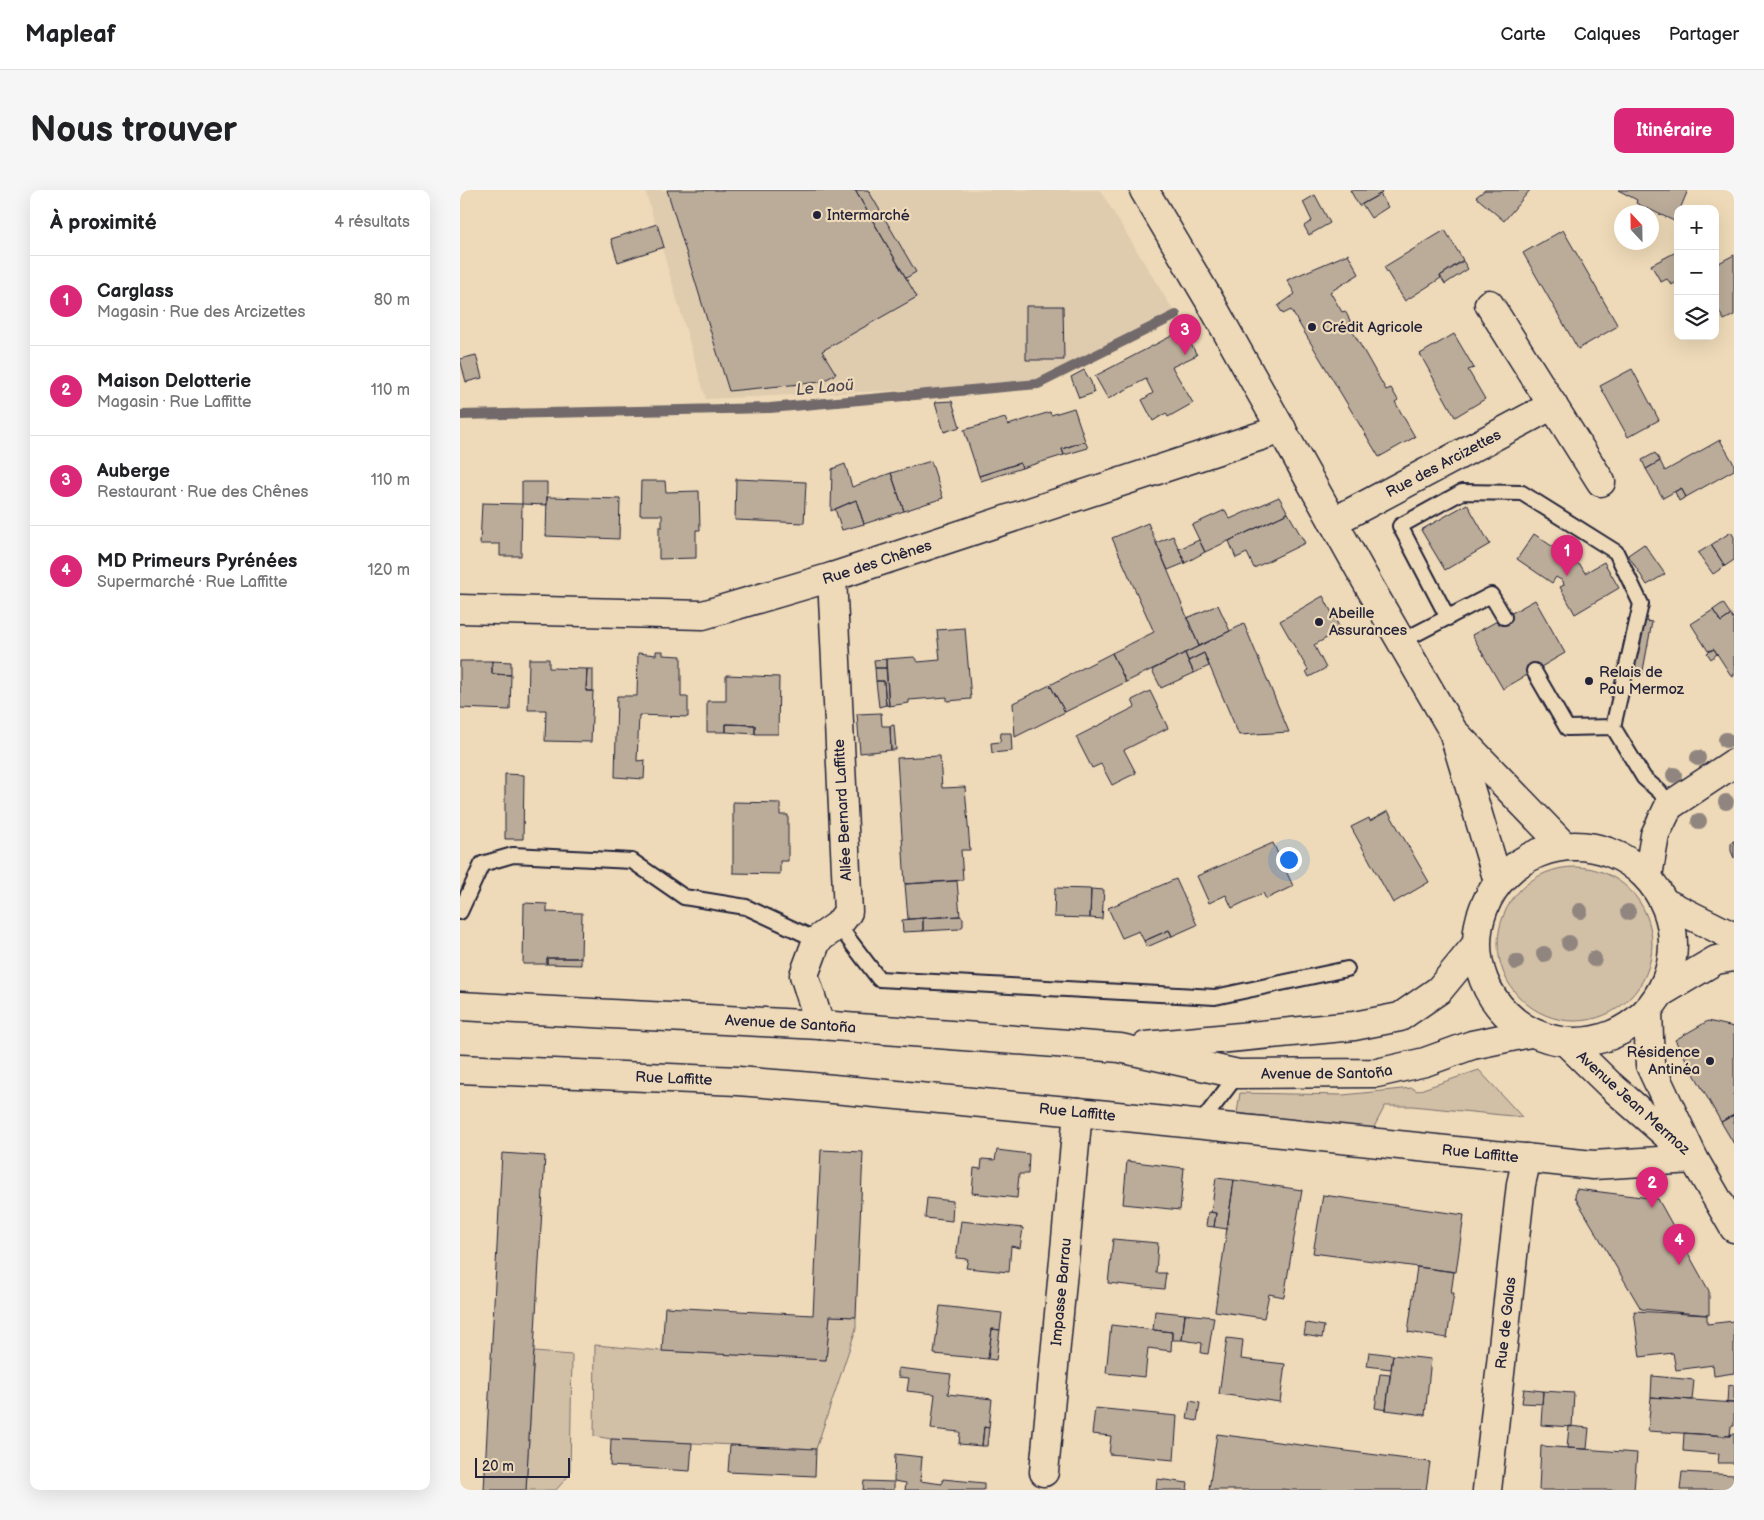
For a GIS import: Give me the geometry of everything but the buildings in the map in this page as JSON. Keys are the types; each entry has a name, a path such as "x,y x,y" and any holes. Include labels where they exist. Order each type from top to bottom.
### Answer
{"street":[{"path":"1144,190 1208,298 1333,522 1453,731 1498,881"},
{"path":"1489,304 1601,482"},
{"name":"Rue des Arcizettes","path":"1333,522 1554,405"},
{"name":"Rue des Chênes","path":"460,609 703,615 832,577 1282,429"},
{"name":"Allée Bernard Laffitte","path":"820,1025 804,975 828,933 848,912 832,577"},
{"path":"1453,731 1564,846"},
{"path":"1648,876 1654,834 1669,806 1734,762"},
{"path":"1655,1001 1673,963 1674,933 1666,903 1648,876 1622,856 1594,846 1564,846 1539,852 1517,864 1498,881 1482,911 1476,945 1480,972 1491,996 1508,1017 1530,1033 1548,1040 1567,1043 1597,1041 1625,1030 1655,1001 1716,960 1734,957"},
{"path":"1666,903 1734,937"},
{"name":"Avenue de Santoña","path":"1120,1048 1354,1026 1400,1017 1439,990 1476,945"},
{"name":"Avenue Jean Mermoz","path":"1655,1001 1650,1065 1694,1159"},
{"name":"Avenue de Santoña","path":"460,1006 820,1025 1120,1048 1238,1074 1377,1073 1426,1062 1472,1045 1530,1033"},
{"name":"Avenue Jean Mermoz","path":"1567,1043 1610,1085 1694,1159"},
{"name":"Rue Laffitte","path":"460,1069 774,1084 1078,1112 1593,1165 1694,1159"},
{"name":"Impasse Barrau","path":"1044,1472 1078,1112"},
{"name":"Rue de Galas","path":"1487,1490 1521,1184 1527,1158"},
{"path":"1694,1159 1734,1228"}],"lane":[{"path":"1448,618 1400,526 1462,492 1522,493 1616,552 1642,604 1613,727 1644,778 1660,792 1669,806"},
{"path":"1402,642 1491,595 1504,617"},
{"path":"1534,671 1567,728 1613,727"},
{"path":"460,912 482,864 513,855 632,861 684,897 746,908 828,933 879,979 1215,997 1347,969"},
{"path":"1198,1125 1238,1074"}],"shaded area":[{"path":"645,190 1100,190 1176,315 1040,384 706,399"},
{"path":"1575,867 1604,873 1618,880 1629,890 1639,901 1646,915 1652,944 1646,973 1639,987 1629,998 1618,1008 1604,1015 1575,1021 1546,1015 1532,1008 1521,998 1511,987 1504,973 1498,944 1504,915 1511,901 1521,890 1532,880 1546,873"},
{"path":"1479,1070 1522,1117 1412,1106 1385,1106 1373,1129 1237,1113 1240,1093 1343,1095 1412,1088 1417,1091"},
{"path":"830,1316 856,1317 856,1329 816,1449 611,1439 594,1436 595,1345 662,1351 826,1360"},
{"path":"534,1352 572,1355 570,1474 556,1490 526,1490"}],"waterway":[{"name":"Le Laoü","path":"460,415 770,408 1038,384 1176,315"}],"place":[{"name":"Intermarché","path":"817,215"},
{"name":"Crédit Agricole","path":"1312,327"},
{"name":"Auberge","path":"1185,355"},
{"name":"Carglass","path":"1567,576"},
{"name":"Abeille Assurances","path":"1319,622"},
{"name":"Relais de Pau Mermoz","path":"1589,681"},
{"name":"Résidence Antinéa","path":"1710,1061"},
{"name":"Maison Delotterie","path":"1652,1208"},
{"name":"MD Primeurs Pyrénées","path":"1679,1265"}]}
